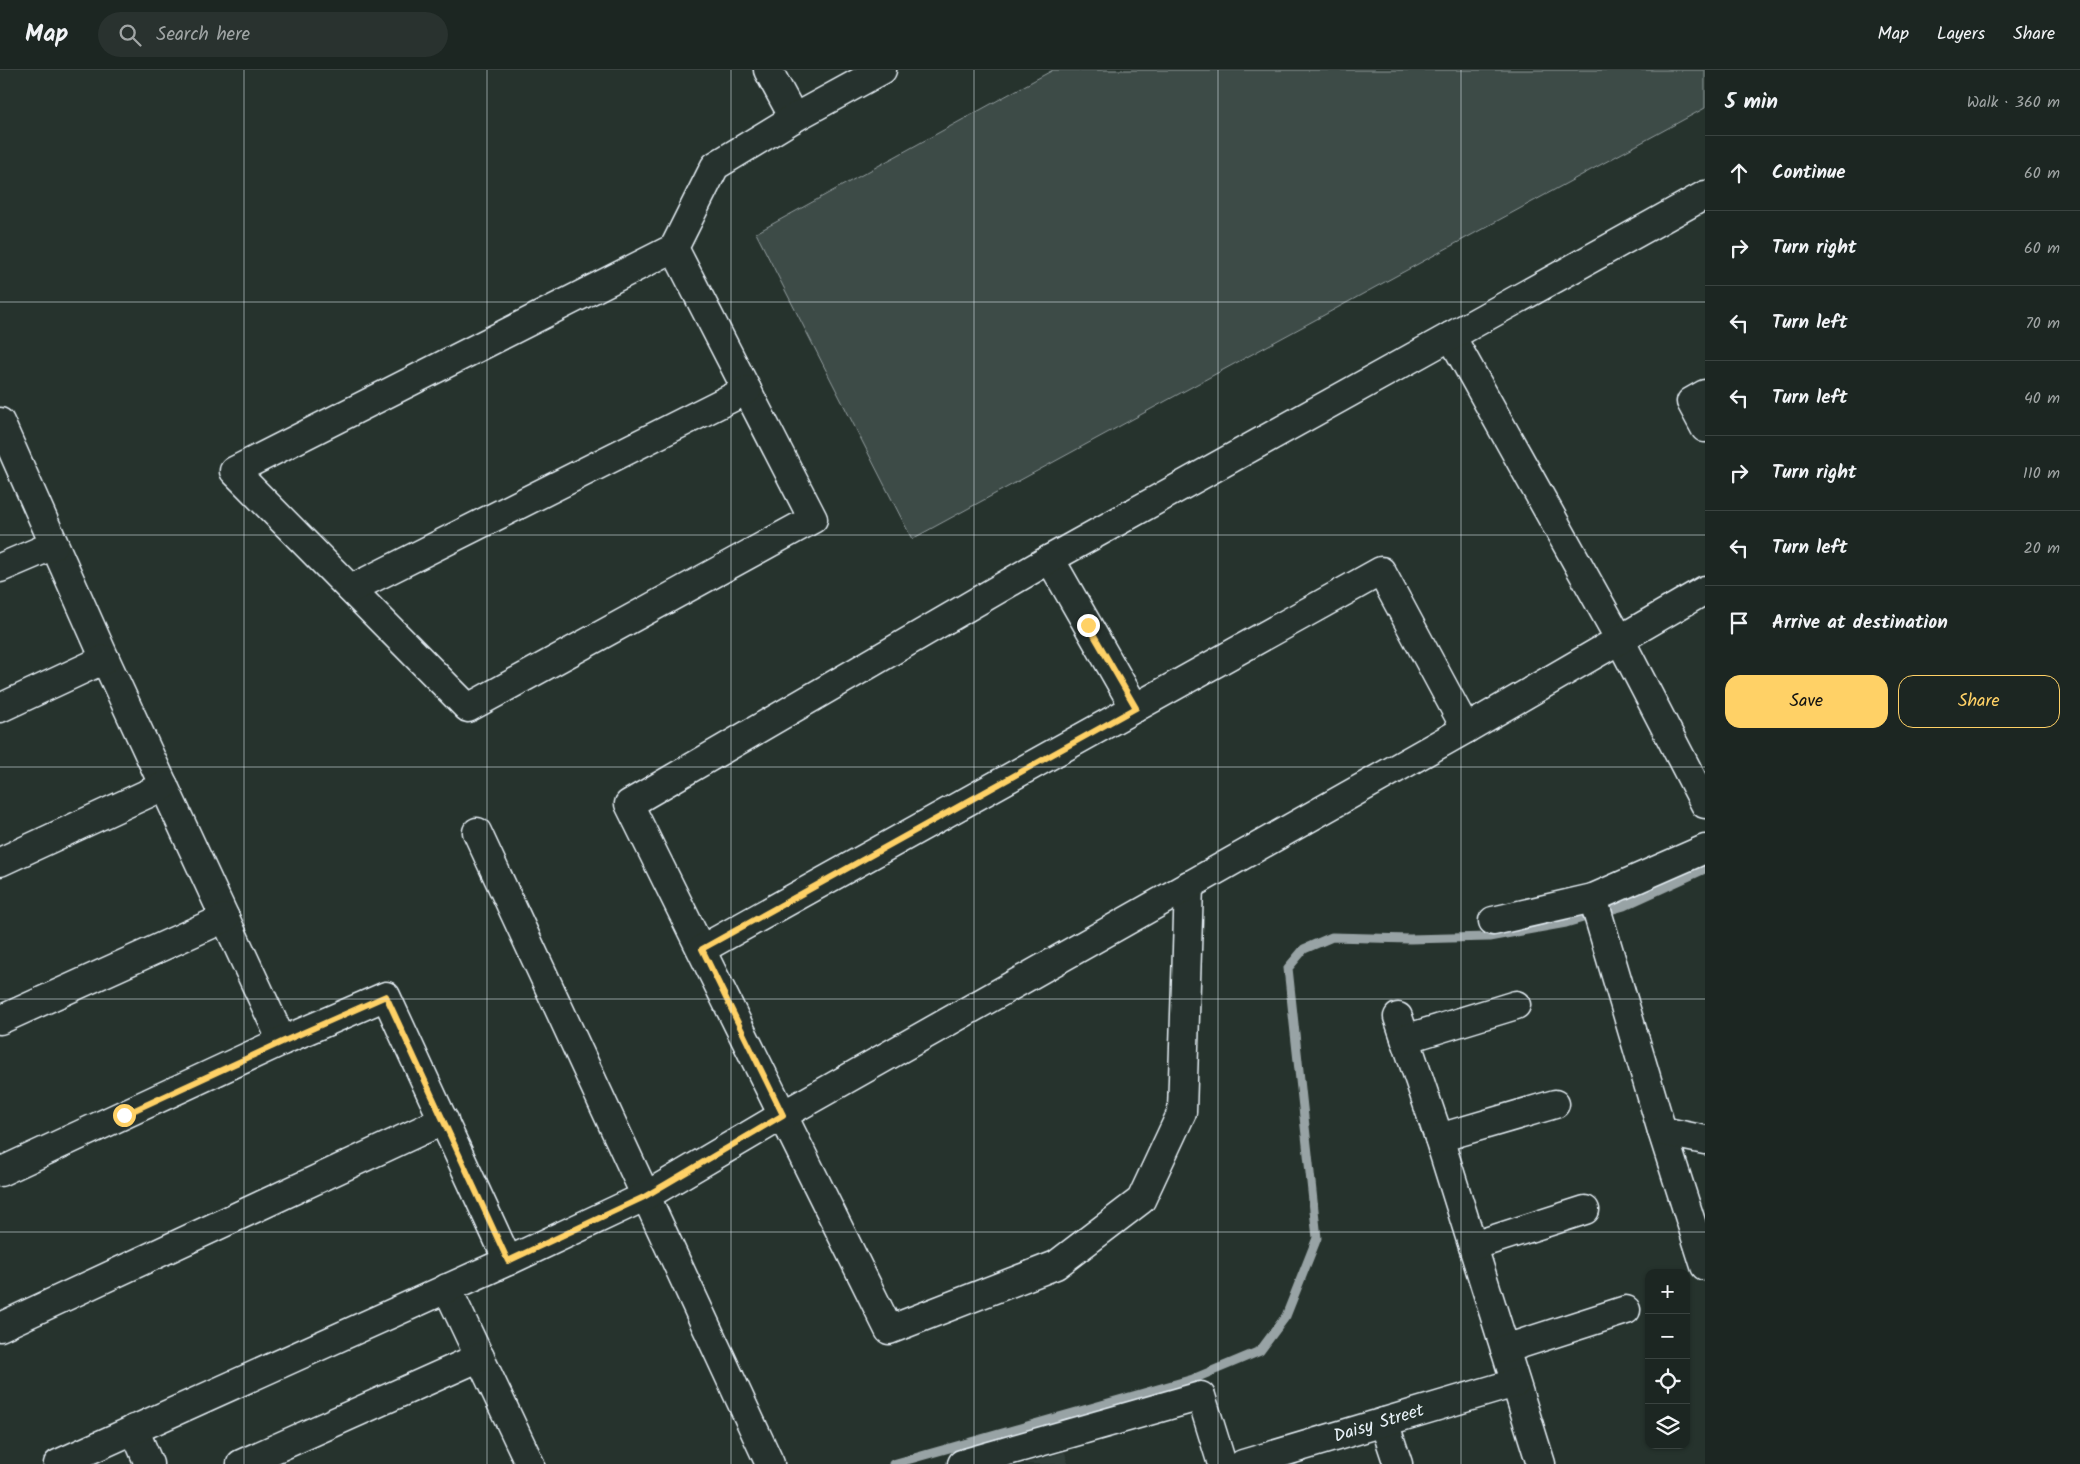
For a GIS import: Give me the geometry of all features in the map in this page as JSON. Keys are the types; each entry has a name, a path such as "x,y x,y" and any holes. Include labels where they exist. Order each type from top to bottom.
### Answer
{"street":[{"path":"768,70 794,118"},
{"path":"674,248 813,519 468,708 234,471 674,248 715,166 794,118 882,70"},
{"path":"1189,885 1182,1112 1142,1200 1056,1265 889,1330 629,804 1050,559 1705,195"},
{"path":"1451,336 1619,638 1705,804"},
{"path":"351,589 747,390"},
{"path":"1705,394 1691,402 1705,428"},
{"path":"0,423 105,660 282,1042"},
{"path":"0,568 54,545"},
{"path":"1050,559 1136,708"},
{"path":"702,949 1381,571 1466,729"},
{"path":"58,1464 508,1261 644,1197 783,1115 1466,729 1619,638 1705,590"},
{"path":"0,708 105,660"},
{"path":"0,862 164,786"},
{"path":"476,832 644,1197 770,1464"},
{"path":"1493,921 1593,898 1705,849"},
{"path":"1593,898 1662,1131 1705,1266"},
{"path":"0,1020 225,918"},
{"path":"0,1172 386,996 508,1261"},
{"path":"1516,1005 1401,1028 1439,1138 1541,1464"},
{"path":"1439,1138 1555,1104"},
{"path":"0,1328 444,1120"},
{"path":"1662,1131 1705,1140"},
{"path":"1473,1246 1585,1210"},
{"path":"447,1288 530,1464"},
{"path":"1505,1349 1626,1310"},
{"path":"241,1464 480,1357"},
{"name":"Daisy Street","path":"1243,1464 1515,1383"},
{"path":"962,1464 1201,1396 1222,1464"},
{"path":"1384,1422 1398,1464"},
{"path":"134,1429 149,1464"}],"shaded area":[{"path":"1053,70 1705,70 1705,108 912,539 756,233"},
{"path":"1065,1452 1068,1464 1024,1464"}],"waterway":[{"path":"893,1464 1193,1379 1260,1351 1286,1316 1317,1238 1288,968 1304,949 1332,937 1410,939 1489,937 1566,923 1624,906 1705,869"}],"route":[{"path":"124,1115 386,996 508,1261 644,1197 783,1115 702,949 1136,708 1088,625"}]}
